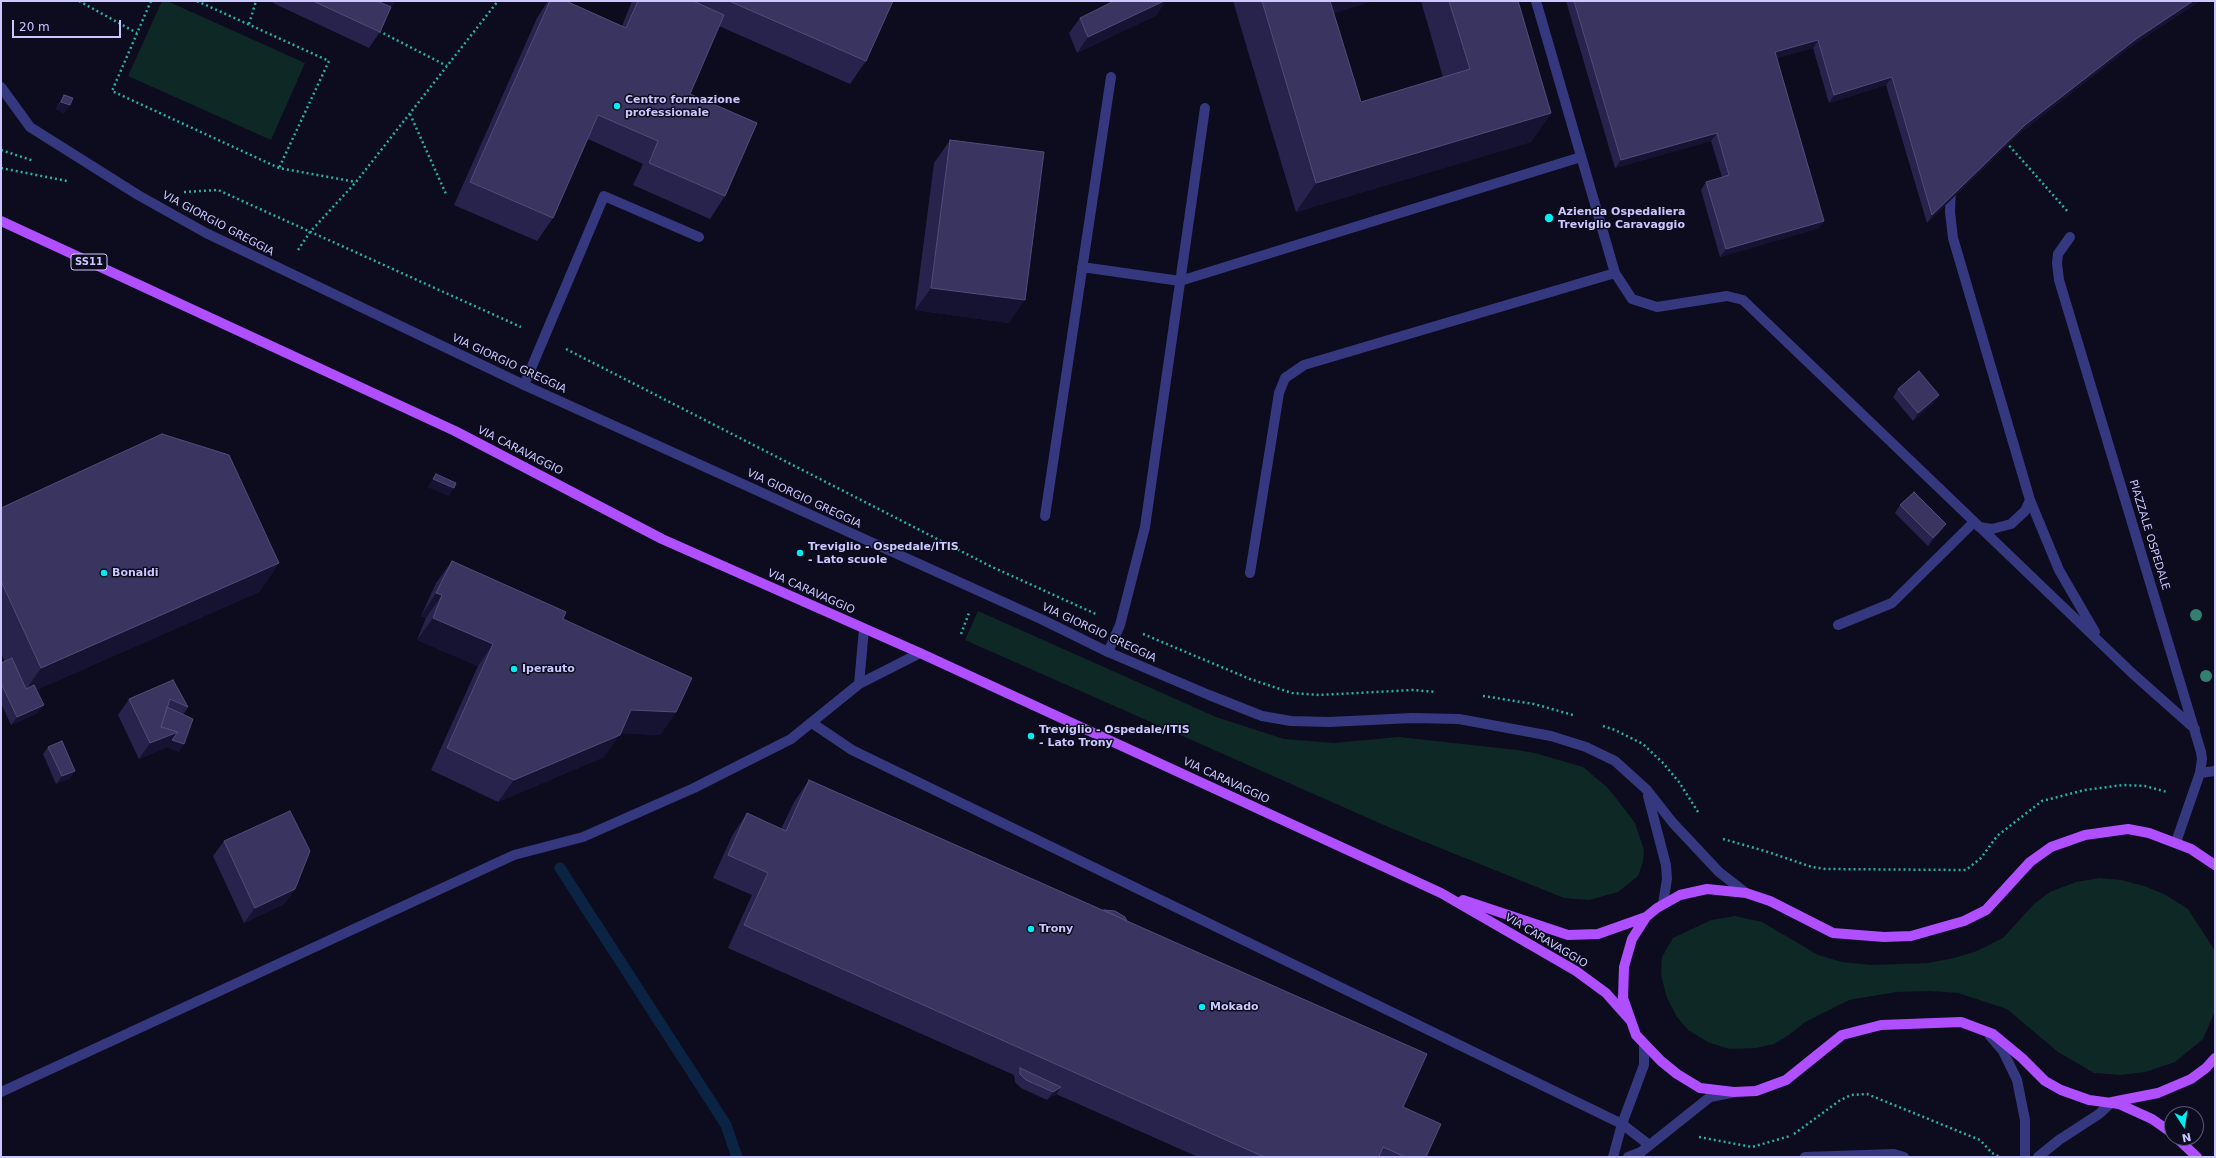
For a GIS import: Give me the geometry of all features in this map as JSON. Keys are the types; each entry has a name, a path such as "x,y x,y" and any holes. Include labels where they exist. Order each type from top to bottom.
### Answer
{"main road":[{"name":"VIA CARAVAGGIO","path":"1,221 455,431 662,539 920,653 1441,893 1576,971 1606,993 1630,1020"},
{"name":"VIA CARAVAGGIO","path":"1441,893 1568,935 1598,934 1646,917 1663,904 1680,895 1707,889 1746,893 1770,901 1833,933 1884,937 1911,936 1964,922 1986,910 2030,862 2051,847 2085,835 2128,828 2176,842 2191,849 2215,865"},
{"name":"VIA CARAVAGGIO","path":"1646,917 1632,939 1624,967 1623,998 1636,1035 1644,1045 1677,1074 1700,1088 1734,1092 1756,1091 1786,1080 1842,1035 1881,1025 1961,1022 1984,1030 1999,1039 2045,1081 2061,1090 2089,1100 2112,1102 2158,1093 2191,1079 2206,1068 2215,1058"},
{"name":"VIA CARAVAGGIO","path":"2112,1102 2152,1119 2164,1127"},
{"path":"2185,1146 2197,1157"}],"street":[{"path":"1536,1 1615,273 1632,299 1657,307 1727,296 1743,300 2105,647 2195,729"},
{"path":"1045,516 1112,77"},
{"name":"VIA GIORGIO GREGGIA","path":"1,87 30,127 151,202 206,233 284,272 524,385 1043,620 1108,652 1262,716 1291,720 1329,722 1412,718 1459,719 1551,736 1586,747 1615,761 1647,790 1673,823 1719,872 1746,893"},
{"path":"1108,652 1120,625 1145,527 1205,108"},
{"path":"1082,267 1180,281 1581,156"},
{"path":"1953,178 1949,201 1953,238 2030,500 2046,542 2066,583 2105,647"},
{"path":"524,385 543,337 604,196 699,237"},
{"name":"PIAZZALE OSPEDALE","path":"2070,237 2058,254 2057,267 2059,280 2195,729 2202,759 2200,773 2176,842"},
{"path":"1250,573 1279,393 1285,378 1304,365 1615,273"},
{"path":"1977,524 1992,529 2011,524 2025,511 2030,500"},
{"path":"1838,625 1892,603 1977,524"},
{"path":"859,684 864,629"},
{"path":"1,1092 514,855 583,837 694,788 791,739 859,684 920,653"},
{"path":"812,723 852,750 1622,1124 1648,1144"},
{"path":"2200,773 2215,771"},
{"path":"1647,790 1666,865 1667,879 1663,904"},
{"path":"1984,1030 2003,1051 2017,1080 2025,1120 2025,1157"},
{"path":"1613,1157 1622,1124 1641,1076 1644,1065 1644,1045"},
{"name":"VIA CARAVAGGIO","path":"1628,1157 1642,1154 1648,1144 1710,1097 1734,1092"},
{"path":"2038,1157 2059,1140 2099,1114 2112,1102"},
{"path":"1805,1157 1896,1156"}],"path":[{"path":"79,1 137,33"},
{"path":"151,1 112,91 280,168 356,182"},
{"path":"197,1 329,61 280,168"},
{"path":"249,24 256,1"},
{"path":"284,272 310,232 356,182 498,1"},
{"path":"379,31 447,66"},
{"path":"410,114 446,194"},
{"path":"2005,140 2072,216"},
{"path":"1,168 69,181"},
{"path":"182,192 218,190 543,337 990,566 1120,625"},
{"path":"960,634 971,609"},
{"path":"1695,1137 1752,1147 1789,1137 1851,1095 1867,1094 1980,1140 1992,1153 2000,1157"}],"green space":[{"path":"162,1 167,1 305,63 271,140 128,76"},
{"path":"978,611 1216,717 1284,739 1334,743 1399,737 1517,750 1535,753 1583,767 1609,789 1635,823 1644,850 1643,862 1638,876 1618,892 1589,900 1564,898 1393,829 965,640"},
{"path":"2100,878 2121,880 2144,886 2164,894 2188,909 2215,951 2215,1011 2203,1039 2175,1062 2145,1072 2121,1075 2094,1073 2058,1052 2007,1009 1958,993 1930,991 1896,992 1849,1000 1805,1022 1789,1035 1774,1044 1756,1048 1729,1049 1708,1042 1688,1030 1677,1017 1667,998 1661,975 1662,957 1673,938 1711,920 1735,916 1762,922 1818,955 1842,962 1872,965 1928,963 1954,958 1977,951 2003,938 2034,904 2050,892 2076,882"}],"building":[{"path":"313,1 377,1 391,7 380,32"},
{"path":"550,1 566,1 626,28 638,1 693,1 724,15 690,94 757,123 725,196 649,163 658,141 598,115 553,218 470,182"},
{"path":"729,1 893,1 866,61"},
{"path":"1114,1 1164,1 1088,37 1080,18"},
{"path":"1262,1 1330,1 1361,102 1470,69 1449,1 1518,1 1551,113 1316,183"},
{"path":"1574,1 2193,1 2136,39 2025,125 1932,215 1892,77 1834,95 1818,40 1775,52 1824,221 1726,249 1706,182 1729,175 1717,133 1621,160"},
{"path":"64,95 73,98 70,105 61,102"},
{"path":"950,140 1044,152 1025,300 931,288"},
{"path":"1919,371 1939,395 1918,413 1898,389"},
{"path":"162,434 229,455 279,563 41,668 1,581 1,508"},
{"path":"436,474 456,483 454,488 433,479"},
{"path":"1914,492 1946,524 1933,538 1900,505"},
{"path":"452,561 566,612 563,619 692,678 676,712 631,710 620,735 514,780 447,748 493,644 433,618 442,595 436,593"},
{"path":"12,658 26,689 34,685 44,705 17,717 1,683 1,663"},
{"path":"173,680 188,707 170,699 161,727 178,732 150,743 129,699"},
{"path":"167,707 193,719 184,744 172,740 178,732 161,727"},
{"path":"62,741 75,771 62,776 48,747"},
{"path":"809,780 1427,1054 1403,1107 1441,1124 1426,1157 1405,1157 1383,1147 1379,1157 1264,1157 744,925 768,873 728,855 747,813 786,831"},
{"path":"290,811 310,851 295,889 255,908 224,841"},
{"path":"1104,910 1115,911 1125,917 1127,921"},
{"path":"1020,1068 1061,1087 1053,1092 1026,1080 1020,1074"}],"waterway":[{"path":"560,868 726,1125 737,1157"}],"place":[{"name":"Centro formazione professionale","path":"617,106"},
{"name":"Azienda Ospedaliera Treviglio Caravaggio","path":"1549,218"},
{"name":"Treviglio - Ospedale/ITIS - Lato scuole","path":"800,553"},
{"name":"Bonaldi","path":"104,573"},
{"name":"Iperauto","path":"514,669"},
{"name":"Treviglio - Ospedale/ITIS - Lato Trony","path":"1031,736"},
{"name":"Trony","path":"1031,929"},
{"name":"Mokado","path":"1202,1007"}]}
